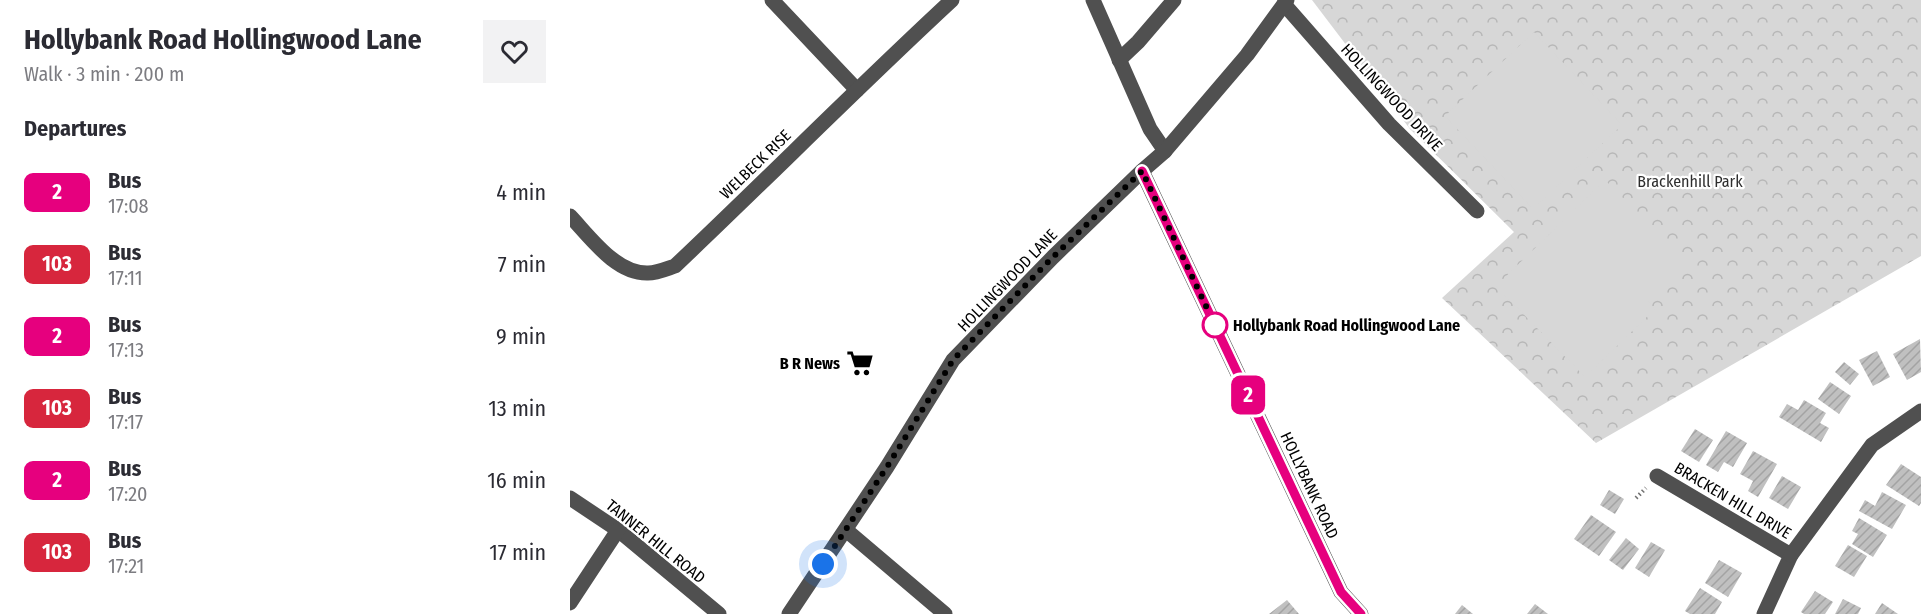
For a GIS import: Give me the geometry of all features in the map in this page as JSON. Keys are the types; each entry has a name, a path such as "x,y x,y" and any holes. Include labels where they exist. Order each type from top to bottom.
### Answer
{"street":[{"path":"772,0 857,90"},
{"name":"WELBECK RISE","path":"570,216 616,264 630,271 647,274 675,266 952,0"},
{"path":"1093,0 1150,129 1165,152"},
{"path":"1119,60 1138,42 1174,0"},
{"name":"HOLLINGWOOD LANE","path":"789,614 887,467 953,360 1053,257 1142,171 1165,152 1247,55 1285,2"},
{"name":"HOLLINGWOOD DRIVE","path":"1285,2 1389,124 1477,211"},
{"name":"HOLLYBANK ROAD","path":"1142,171 1341,592 1361,614"},
{"name":"BRACKEN HILL DRIVE","path":"1764,614 1791,555 1872,445 1921,411"},
{"name":"BRACKEN HILL DRIVE","path":"1657,476 1791,555"},
{"name":"TANNER HILL ROAD","path":"570,498 618,530 719,614"},
{"path":"570,603 618,530"},
{"path":"846,530 945,614"}],"green space":[{"name":"Brackenhill Park","path":"1312,0 1921,0 1921,256 1596,443 1442,298 1514,232 1410,129"},
{"path":"1534,32 1622,125 1533,209 1445,116"},
{"path":"1605,180 1687,262 1648,301 1655,309 1585,377 1496,286"}],"building":[{"path":"1920,339 1921,372 1907,380 1893,354"},
{"path":"1877,351 1890,377 1873,386 1859,360"},
{"path":"1844,362 1859,374 1850,385 1835,372"},
{"path":"1830,382 1851,396 1839,414 1818,399"},
{"path":"1804,400 1826,413 1820,423 1829,428 1821,442 1779,417 1787,404 1798,410"},
{"path":"1695,429 1713,440 1699,462 1681,451"},
{"path":"1726,431 1747,443 1733,467 1724,462 1718,472 1706,465"},
{"path":"1753,451 1777,464 1758,497 1748,491 1753,481 1740,474"},
{"path":"1901,464 1921,477 1919,506 1886,485"},
{"path":"1782,476 1801,487 1788,509 1769,498"},
{"path":"1609,490 1624,499 1615,514 1600,505"},
{"path":"1882,492 1906,505 1892,529 1859,511 1865,500 1875,506"},
{"path":"1591,515 1616,532 1599,556 1574,539"},
{"path":"1859,518 1887,535 1873,557 1852,544 1858,534 1852,531"},
{"path":"1626,538 1639,549 1623,570 1609,560"},
{"path":"1651,542 1665,550 1649,577 1635,568"},
{"path":"1848,545 1867,556 1854,577 1835,566"},
{"path":"1719,560 1742,573 1728,597 1705,583"},
{"path":"1700,588 1722,602 1715,614 1690,614 1685,611"},
{"path":"1815,591 1833,602 1825,614 1804,614 1801,612"},
{"path":"1843,599 1861,608 1858,614 1835,614"},
{"path":"1287,600 1299,614 1269,614"},
{"path":"1882,603 1898,614 1875,614"},
{"path":"1535,604 1548,614 1527,614"},
{"path":"1462,605 1473,614 1455,614"}],"bus line":[{"name":"2","path":"1142,171 1341,592 1361,614"}],"place":[{"name":"Hollybank Road Hollingwood Lane","path":"1215,325"},
{"name":"B R News","path":"860,363"}],"route":[{"path":"823,564 887,467 953,360 1053,257 1142,171 1215,325"}]}
